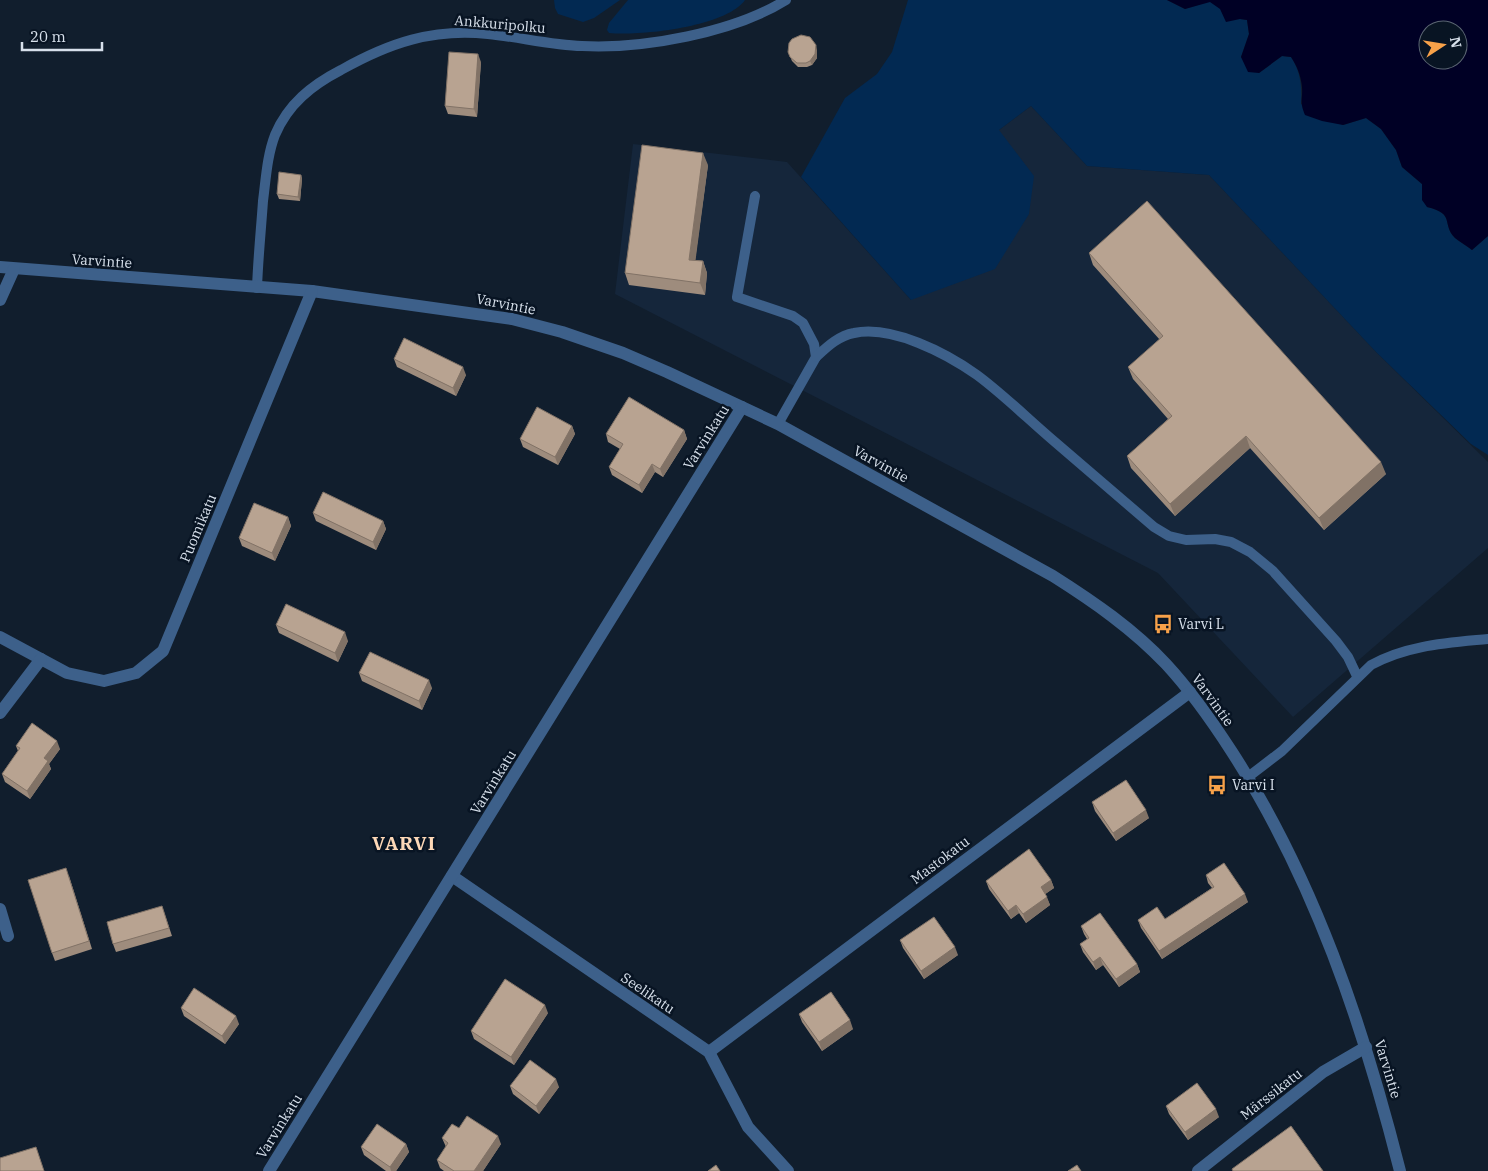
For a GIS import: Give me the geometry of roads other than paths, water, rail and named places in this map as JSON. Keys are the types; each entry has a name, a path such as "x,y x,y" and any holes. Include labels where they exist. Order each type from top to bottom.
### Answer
{"street":[{"name":"Varvintie","path":"0,267 312,291 458,310 512,319 546,328 623,352 778,424 1053,576 1086,597 1121,622 1145,643 1190,692 1248,777 1283,840 1300,875 1341,975 1384,1106 1400,1171"},
{"path":"0,300 14,269"},
{"name":"Puomikatu","path":"41,659 67,673 104,681 136,673 163,651 312,291"},
{"name":"Varvinkatu","path":"269,1171 742,407"},
{"path":"0,637 41,659 0,712"},
{"name":"Mastokatu","path":"709,1052 1190,692"},
{"name":"Seelikatu","path":"452,876 709,1052 748,1127 788,1171"},
{"path":"0,909 8,936"},
{"name":"Märssikatu","path":"1198,1171 1323,1072 1366,1047"}],"lane":[{"name":"Ankkuripolku","path":"256,288 268,159 284,116 301,97 319,82 369,54 393,44 435,33 458,32 582,46 640,45 668,41 729,25 754,16 786,0"},
{"path":"755,196 737,297 793,316 803,323 814,344 816,357"},
{"path":"778,424 816,357 843,335 873,331 897,335 934,350 977,375 1154,527 1169,536 1186,540 1215,539 1231,542 1250,552 1273,572 1336,641 1348,657 1358,676"},
{"path":"1248,777 1282,751 1371,665 1399,652 1424,646 1488,639"}],"place":[{"name":"Varvi L","path":"1163,624"},
{"name":"Varvi I","path":"1217,785"}],"district":[{"name":"VARVI","path":"404,843"}]}
